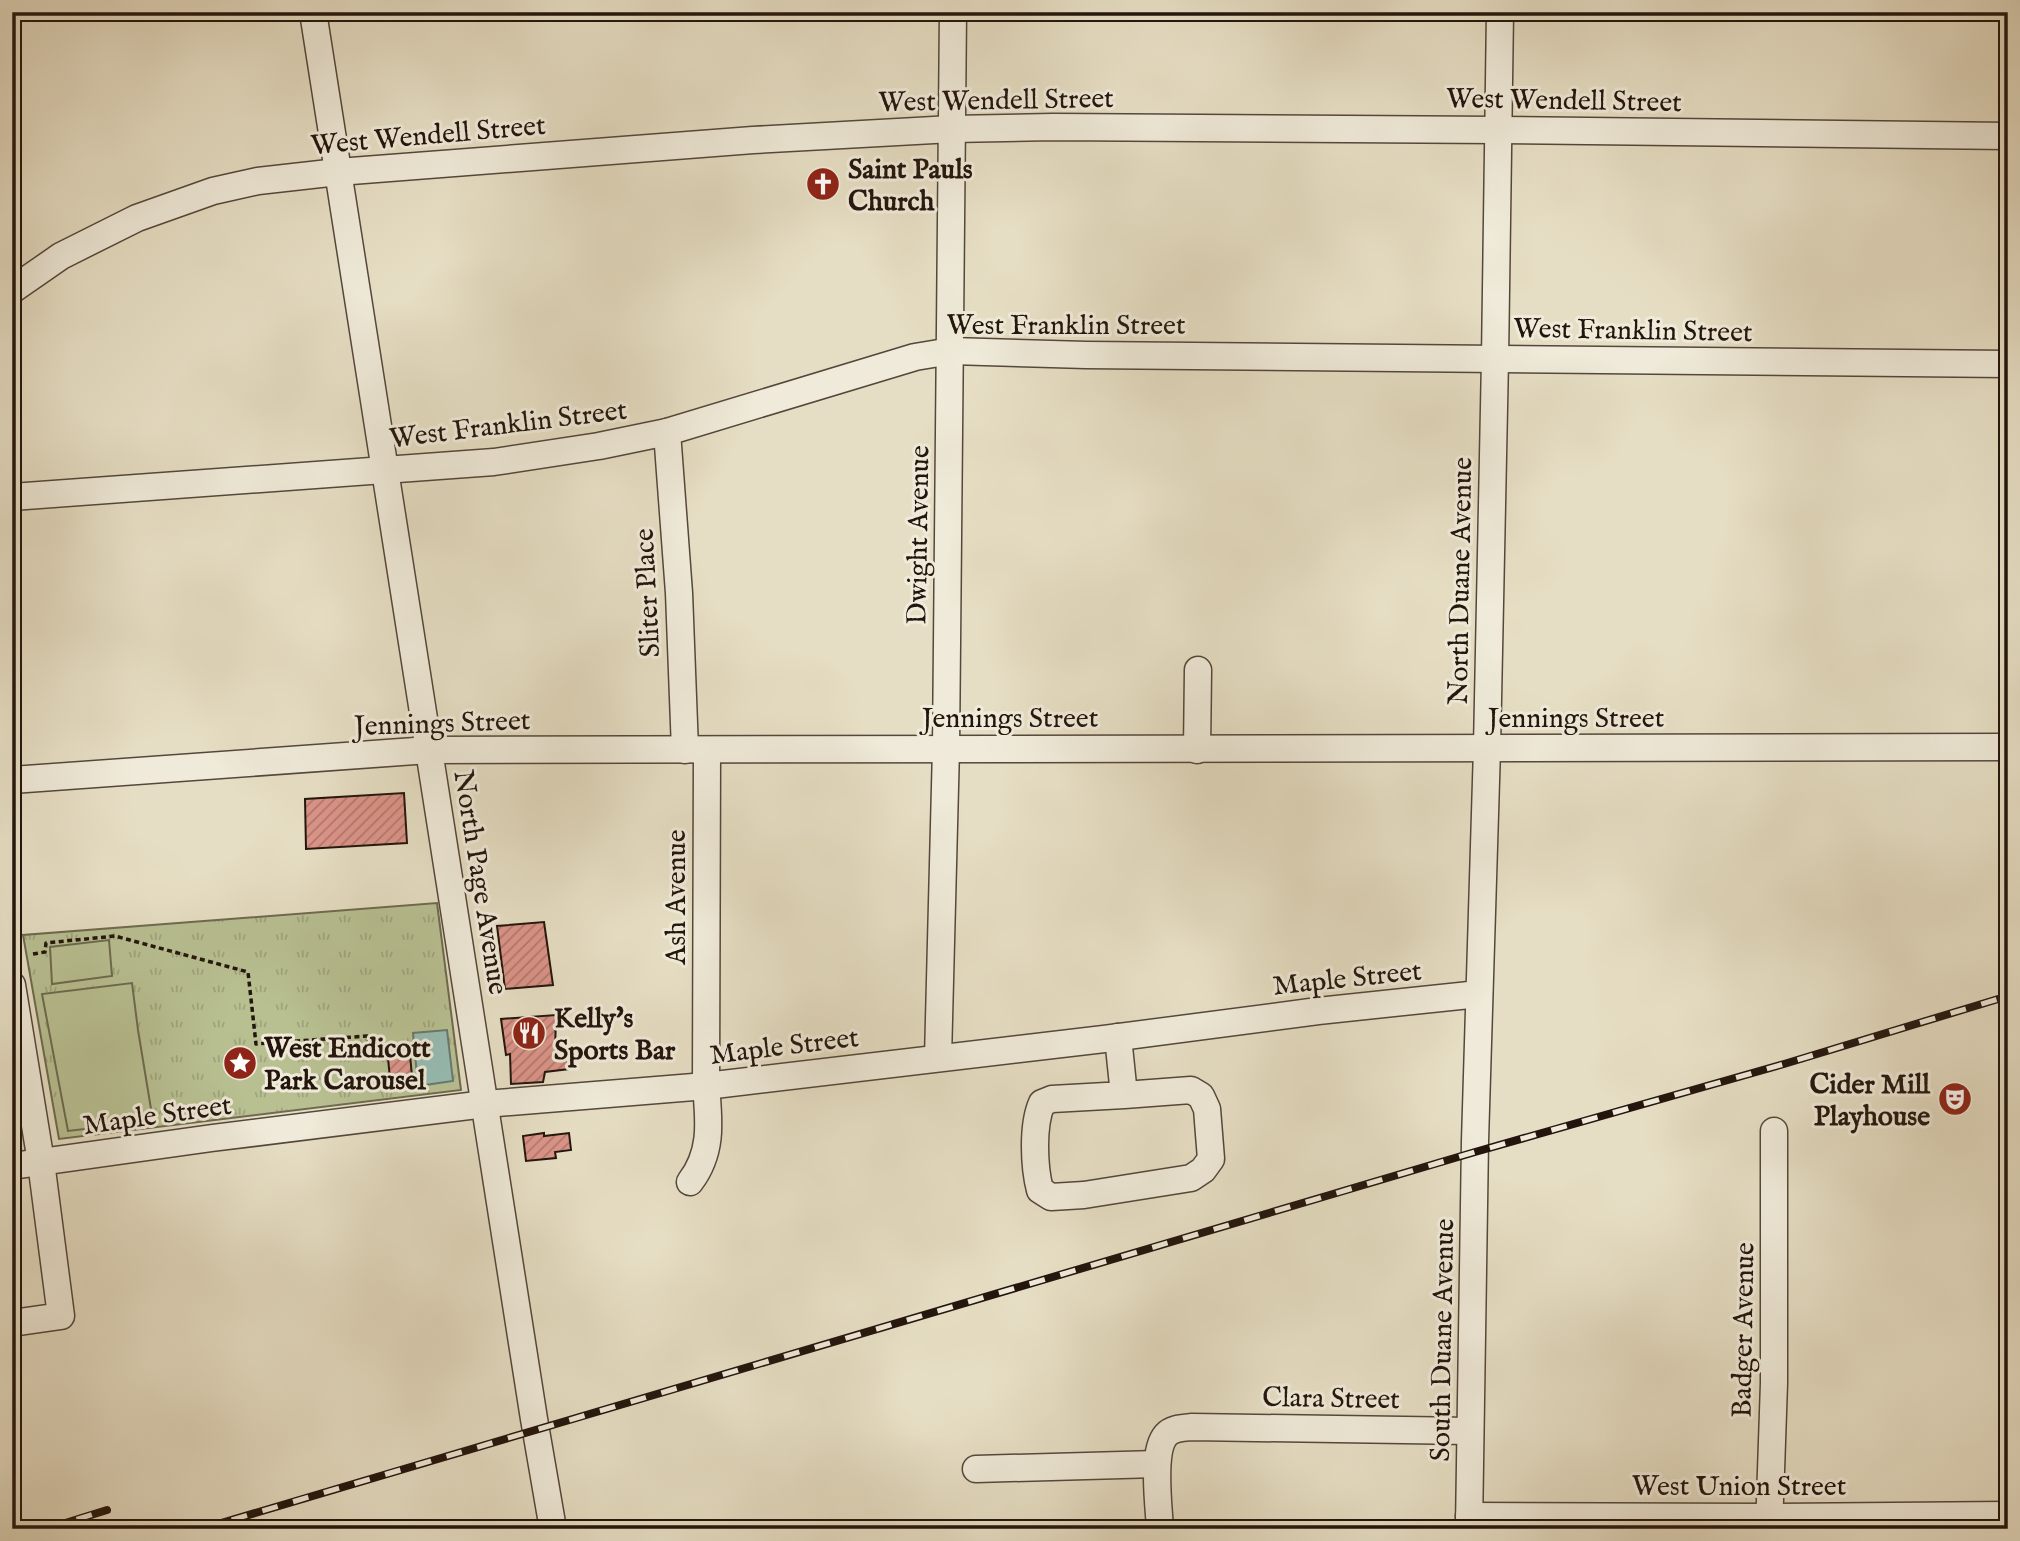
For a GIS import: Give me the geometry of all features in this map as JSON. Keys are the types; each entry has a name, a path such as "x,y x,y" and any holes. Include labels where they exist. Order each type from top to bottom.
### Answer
{"street":[{"name":"North Page Avenue","path":"313,12 535,1429 553,1529"},
{"name":"Dwight Avenue","path":"938,1058 946,748 953,12"},
{"name":"North Duane Avenue","path":"1475,1152 1487,748 1500,12"},
{"name":"West Wendell Street","path":"12,290 61,256 137,218 224,189 258,181 338,172 753,140 1053,127 2008,136"},
{"name":"West Franklin Street","path":"12,497 494,462 599,446 667,432 915,357 951,351 1086,355 2008,364"},
{"name":"Sliter Place","path":"667,432 679,593 696,750"},
{"path":"1197,750 1198,670"},
{"name":"Jennings Street","path":"12,780 429,750 2008,747"},
{"name":"Ash Avenue","path":"690,1182 699,1171 709,1131 696,750"},
{"path":"12,985 41,1162 61,1316 12,1323"},
{"name":"Maple Street","path":"12,1166 485,1104 706,1086 1318,1011 1479,995"},
{"path":"1118,1037 1124,1095"},
{"path":"1191,1090 1201,1096 1207,1109 1211,1159 1203,1170 1191,1178 1084,1195 1051,1197 1040,1191 1036,1174 1037,1114 1042,1103 1052,1099 1124,1095 1191,1090"},
{"name":"Badger Avenue","path":"1769,1523 1774,1383 1774,1131"},
{"name":"South Duane Avenue","path":"1469,1522 1475,1152"},
{"name":"Clara Street","path":"1157,1464 1165,1435 1173,1430 1192,1427 1470,1431"},
{"path":"976,1469 1157,1464 1160,1529"},
{"name":"West Union Street","path":"1469,1522 1769,1523 2008,1515"}],"path":[{"path":"33,954 45,952 46,943 115,936 248,972 256,1044 367,1036 369,1044"}],"green space":[{"path":"437,903 461,1090 59,1139 23,935"},
{"path":"109,940 112,976 52,984 50,947"},
{"path":"132,983 153,1121 68,1131 42,994"}],"water":[{"path":"447,1030 453,1081 418,1086 413,1033"}],"building":[{"path":"404,793 407,843 306,849 305,799"},
{"path":"544,922 553,985 505,989 497,926"},
{"path":"556,1015 555,1053 569,1051 569,1069 545,1072 543,1082 511,1084 510,1054 506,1055 501,1019"},
{"path":"410,1055 413,1087 391,1089 388,1058"},
{"path":"544,1133 544,1136 569,1133 571,1150 555,1152 556,1158 526,1161 523,1136"}],"railway":[{"path":"201,1529 2008,996"},
{"path":"46,1529 107,1510"}],"place":[{"name":"Saint Pauls Church","path":"823,184"},
{"name":"Kelly's Sports Bar","path":"529,1033"},
{"name":"West Endicott Park Carousel","path":"240,1063"},
{"name":"Cider Mill Playhouse","path":"1955,1099"}]}
